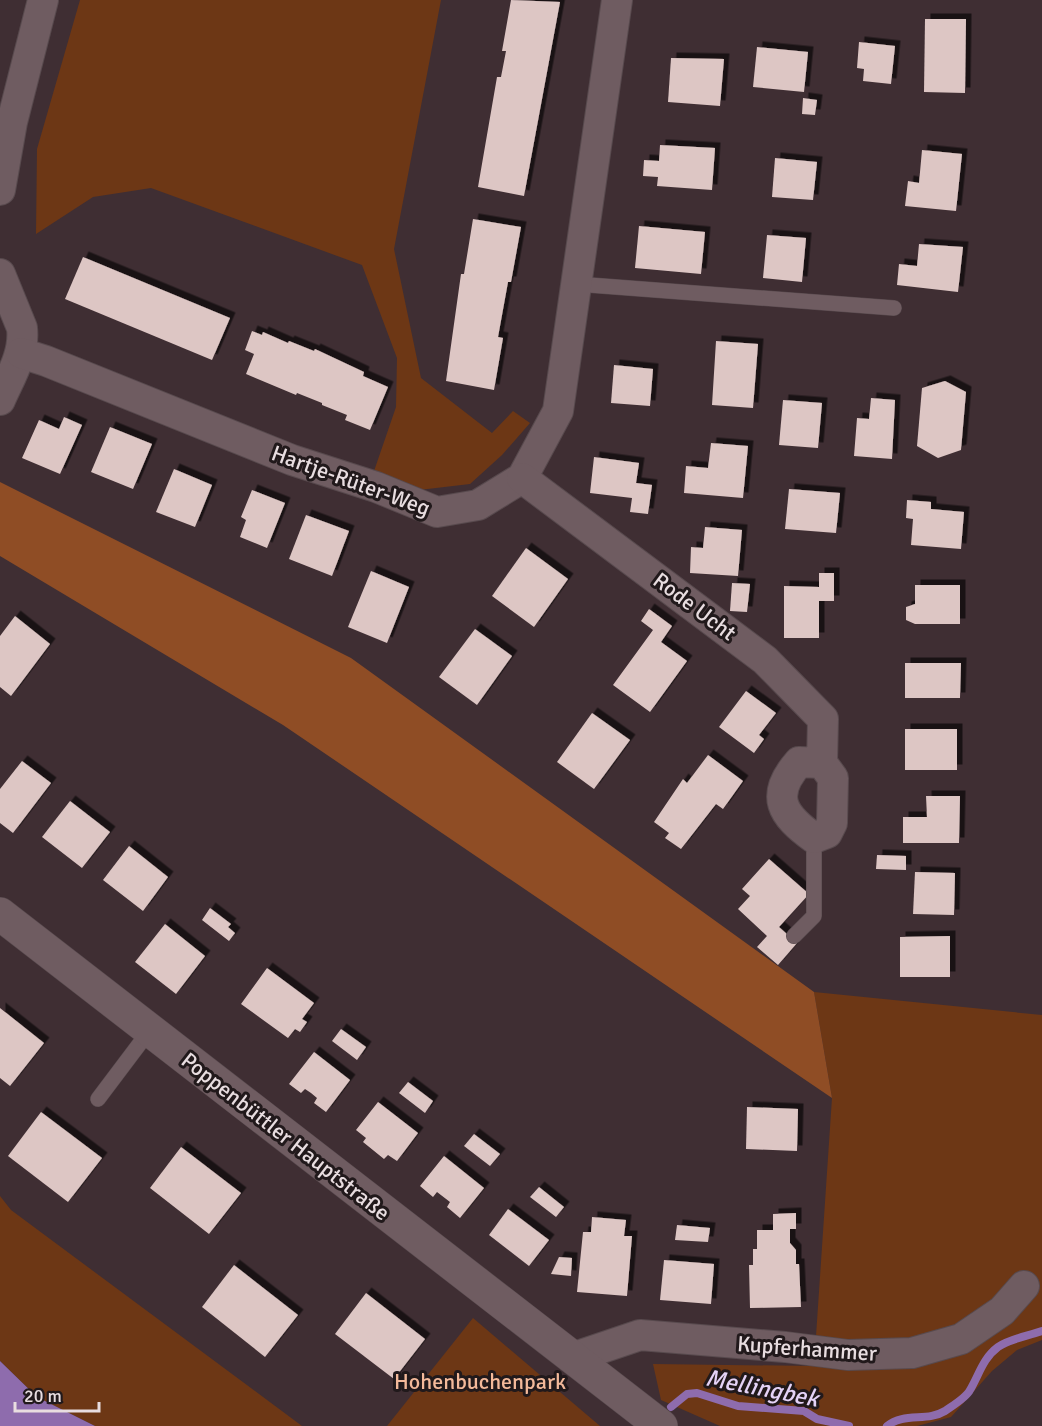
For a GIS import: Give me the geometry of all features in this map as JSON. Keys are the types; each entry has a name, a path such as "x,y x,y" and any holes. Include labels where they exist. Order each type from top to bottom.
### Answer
{"street":[{"path":"0,190 12,122 43,0"},
{"path":"522,478 558,411 617,0"},
{"path":"0,274 24,338 21,353 0,400"},
{"name":"Hartje-Rüter-Weg","path":"21,353 292,460 376,487 437,512 478,505 522,478"},
{"name":"Rode Ucht","path":"522,478 765,660 823,719 822,763 833,778 832,823 826,833 814,838"},
{"path":"814,838 794,824 783,808 783,791 789,774 799,762 822,763"},
{"name":"Poppenbüttler Hauptstraße","path":"0,914 661,1426"},
{"name":"Kupferhammer","path":"572,1358 640,1335 785,1347 848,1355 912,1353 961,1339 1002,1311 1024,1286"}],"lane":[{"path":"576,284 894,308"},
{"path":"795,936 814,916 814,838"},
{"path":"98,1100 150,1030"}],"green space":[{"path":"80,0 441,0 394,249 421,378 492,433 513,411 530,423 502,455 470,484 419,490 373,474 396,407 397,358 362,265 151,188 93,197 36,234 37,149"},
{"path":"814,992 1042,1015 1042,1340 1017,1350 992,1371 951,1417 917,1426 720,1426 661,1400 653,1364 814,1366 832,1098"},
{"path":"0,1196 11,1210 302,1426 95,1426 37,1397 0,1361"},
{"name":"Hohenbuchenpark","path":"473,1318 600,1426 387,1426"}],"shaded area":[{"path":"0,482 351,658 814,992 832,1098 283,725 0,556"},
{"path":"0,1361 37,1397 95,1426 0,1426"}],"building":[{"path":"511,0 560,2 524,196 478,187 497,77 501,77 506,51 502,51"},
{"path":"925,19 966,19 965,93 924,92"},
{"path":"859,42 895,46 891,84 863,81 864,69 857,68"},
{"path":"757,47 808,52 804,92 753,87"},
{"path":"671,58 724,59 720,106 668,102"},
{"path":"803,98 817,100 815,115 802,114"},
{"path":"660,145 715,148 712,190 657,186 658,177 643,176 644,160 659,161"},
{"path":"922,150 962,154 956,211 905,206 908,181 919,183"},
{"path":"775,158 817,162 813,200 772,197"},
{"path":"473,219 521,227 498,337 503,338 494,390 446,381 461,274 464,274"},
{"path":"639,226 705,232 701,274 635,268"},
{"path":"767,235 806,238 802,282 763,278"},
{"path":"919,244 963,247 958,292 897,285 899,264 917,266"},
{"path":"83,257 230,318 212,360 65,299"},
{"path":"252,331 262,335 263,332 314,351 315,349 364,372 363,376 388,387 370,430 345,420 347,415 322,405 322,403 246,374 254,354 245,350"},
{"path":"716,341 758,344 753,408 712,405"},
{"path":"614,365 653,369 650,406 611,403"},
{"path":"945,381 966,392 961,450 938,458 917,446 922,388"},
{"path":"871,398 895,400 892,459 854,456 857,418 869,419"},
{"path":"783,400 822,403 818,448 779,445"},
{"path":"64,417 82,425 60,474 22,458 39,420 59,429"},
{"path":"110,427 152,444 133,489 91,472"},
{"path":"711,443 748,446 743,498 684,493 686,466 708,468"},
{"path":"594,457 639,463 636,483 652,485 648,514 630,512 632,498 590,493"},
{"path":"174,469 212,485 195,527 156,512"},
{"path":"789,489 840,493 836,533 785,529"},
{"path":"252,490 285,503 267,548 240,537 246,520 241,517"},
{"path":"907,500 931,502 931,509 964,512 961,549 911,545 913,519 906,518"},
{"path":"306,515 349,531 332,576 289,559"},
{"path":"705,527 742,530 738,576 690,573 691,547 703,548"},
{"path":"526,548 568,579 534,627 492,596"},
{"path":"371,571 409,587 387,643 348,627"},
{"path":"819,573 834,573 834,601 819,601 819,638 784,638 784,586 819,587"},
{"path":"732,583 750,584 747,612 730,611"},
{"path":"915,585 960,585 960,624 915,624 906,620 906,607 915,604"},
{"path":"649,609 672,626 661,642 687,661 650,712 613,685 653,630 641,621"},
{"path":"15,616 50,644 11,696 0,687 0,636"},
{"path":"475,629 512,656 477,705 439,677"},
{"path":"905,663 961,663 960,698 905,698"},
{"path":"746,691 776,713 759,735 764,739 754,753 719,727"},
{"path":"592,713 630,740 594,789 557,762"},
{"path":"905,729 957,729 957,770 905,770"},
{"path":"708,755 743,781 723,809 716,804 681,849 665,838 669,833 654,822 683,779 687,783"},
{"path":"22,761 51,783 13,833 0,823 0,789"},
{"path":"926,796 960,796 959,843 903,843 903,817 927,817"},
{"path":"70,801 110,832 82,868 42,837"},
{"path":"129,846 168,877 143,911 103,880"},
{"path":"877,855 906,856 906,870 876,869"},
{"path":"769,859 809,894 779,927 797,943 778,965 757,947 767,936 738,909 750,896 742,889"},
{"path":"915,872 955,873 954,915 913,914"},
{"path":"210,908 231,924 228,927 235,933 229,941 202,920"},
{"path":"165,924 205,956 176,994 135,962"},
{"path":"950,936 950,977 900,977 900,937"},
{"path":"267,968 314,1003 302,1019 307,1022 300,1032 295,1029 288,1038 241,1004"},
{"path":"0,1008 44,1043 10,1086 0,1078"},
{"path":"341,1029 366,1047 357,1060 332,1041"},
{"path":"314,1052 350,1080 326,1112 314,1103 317,1098 311,1093 305,1089 301,1093 289,1084"},
{"path":"408,1082 433,1101 425,1113 399,1093"},
{"path":"378,1102 418,1133 397,1161 388,1155 384,1159 363,1142 366,1138 356,1130"},
{"path":"747,1107 798,1109 797,1151 746,1149"},
{"path":"41,1112 102,1158 68,1202 8,1156"},
{"path":"474,1134 500,1154 490,1166 464,1146"},
{"path":"181,1147 241,1193 209,1234 150,1188"},
{"path":"444,1156 484,1188 460,1218 447,1207 450,1202 437,1192 433,1197 420,1186"},
{"path":"539,1187 564,1207 556,1217 530,1197"},
{"path":"508,1209 549,1240 529,1266 489,1235"},
{"path":"796,1213 796,1229 790,1229 790,1243 796,1250 796,1264 799,1264 801,1307 750,1308 749,1265 753,1265 753,1249 757,1249 757,1230 773,1230 773,1214"},
{"path":"592,1217 626,1220 624,1236 632,1236 627,1296 577,1292 583,1232 591,1232"},
{"path":"677,1225 710,1228 708,1242 675,1240"},
{"path":"559,1257 572,1258 571,1276 551,1274"},
{"path":"664,1260 714,1264 711,1304 660,1300"},
{"path":"234,1265 298,1315 265,1357 202,1307"},
{"path":"366,1293 425,1339 394,1379 335,1334"}],"waterway":[{"name":"Mellingbek","path":"887,1426 901,1419 931,1416 945,1411 968,1393 993,1351 1002,1344 1042,1331"},
{"name":"Mellingbek","path":"671,1407 687,1394 697,1393 738,1406 804,1411 817,1419 849,1426"}]}
